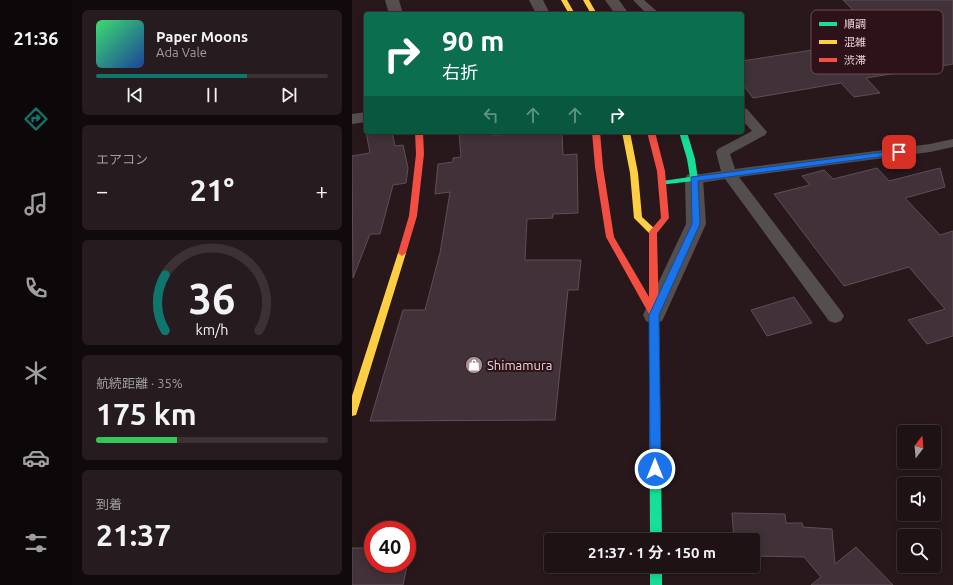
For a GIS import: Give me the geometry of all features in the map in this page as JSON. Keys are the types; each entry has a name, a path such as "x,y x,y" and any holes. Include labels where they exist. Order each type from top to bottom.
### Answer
{"street":[{"path":"392,0 395,12"},
{"path":"536,0 542,12"},
{"path":"564,0 571,12"},
{"path":"586,0 593,12"},
{"path":"612,0 621,12"},
{"path":"352,119 364,117"},
{"path":"352,412 413,216 420,154 419,134"},
{"path":"596,134 599,167 610,238 654,315"},
{"path":"626,134 632,158 638,218 653,232"},
{"path":"652,134 662,183 665,218 653,232 656,533"},
{"path":"654,315 696,224 694,179 691,159 684,134"},
{"path":"662,183 694,179"},
{"path":"656,573 656,585"}],"lane":[{"path":"638,0 652,12"},
{"path":"744,114 760,132 723,152 729,174 835,316"},
{"path":"694,179 930,148 953,143"}],"building":[{"path":"843,0 953,0 953,64 943,66 943,10 853,10"},
{"path":"811,50 811,74 891,74 866,78 880,93 854,97 841,83 753,98 744,86 744,61"},
{"path":"366,134 392,134 395,146 403,145 408,168 406,183 393,185 380,234 370,234 353,278 352,156 370,153"},
{"path":"459,134 562,134 563,155 577,154 578,213 553,214 553,218 527,219 525,260 581,260 578,290 568,290 555,420 370,421 403,310 425,310 440,253 450,192 435,194 438,164 453,162 453,158 461,157"},
{"path":"877,168 889,181 940,168 945,187 905,198 940,235 953,231 953,336 927,344 908,320 945,309 909,267 844,286 774,194 810,185 802,176 824,170 833,179"},
{"path":"794,297 812,323 767,336 751,310"},
{"path":"732,513 785,514 786,523 802,523 803,527 832,529 835,564 856,547 893,585 811,585 821,577 804,557 760,556 760,533 733,533"},
{"path":"352,548 364,548 364,573 406,573 403,585 352,585"}],"traffic: fast":[{"path":"662,183 694,179 691,159 684,134"},
{"path":"654,321 656,533"},
{"path":"656,573 656,585"}],"traffic: slow":[{"path":"564,0 571,12"},
{"path":"586,0 593,12"},
{"path":"626,134 634,173 638,218 653,232"},
{"path":"352,412 402,253"}],"traffic: jam":[{"path":"402,253 413,216 420,154 419,134"},
{"path":"596,134 599,167 610,237 653,312"},
{"path":"652,134 661,171 665,218 653,232 654,321"}],"place":[{"name":"Shimamura","path":"474,365"}],"route":[{"path":"655,469 654,315 696,224 694,179 899,152"}]}
